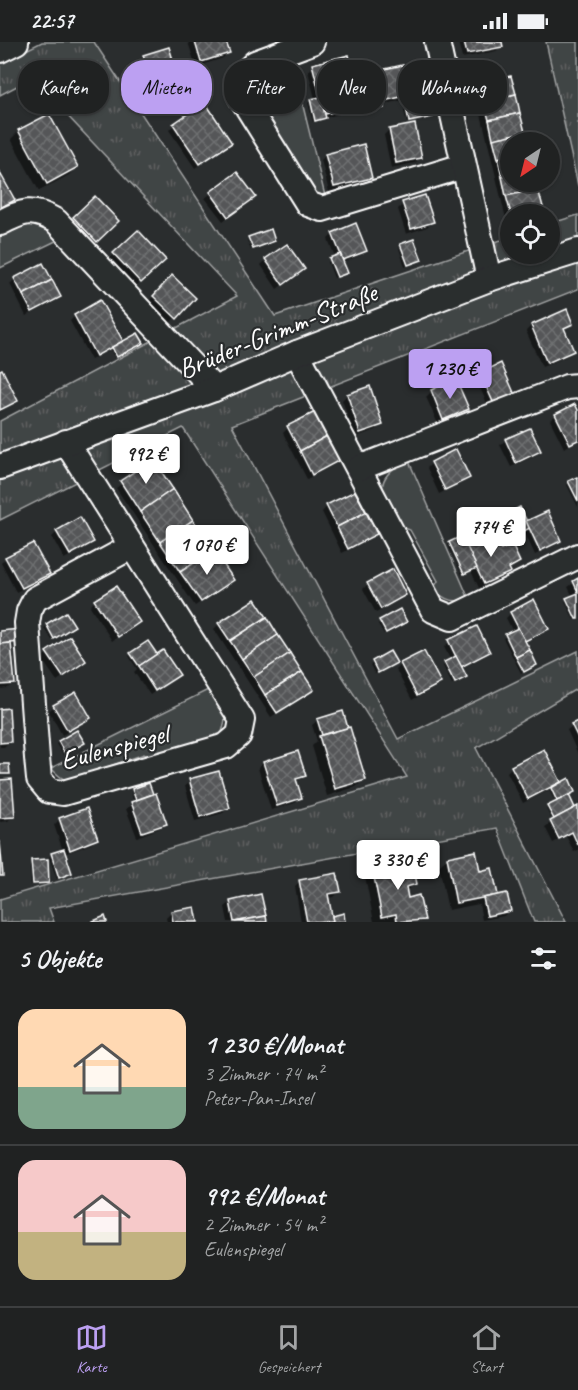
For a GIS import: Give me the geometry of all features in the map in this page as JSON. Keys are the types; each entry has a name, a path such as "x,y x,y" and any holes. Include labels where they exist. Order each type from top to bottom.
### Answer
{"street":[{"path":"0,50 16,42"},
{"path":"312,42 255,63 239,79 241,98 308,204 322,209 463,166"},
{"path":"437,42 489,279"},
{"path":"0,223 21,212 41,212 56,221 214,389"},
{"name":"Brüder-Grimm-Straße","path":"0,467 214,389 297,353 489,279 578,251"},
{"path":"297,353 434,610 452,618 578,556"},
{"path":"359,468 567,387 578,386"},
{"name":"Eulenspiegel","path":"66,442 242,720 239,735 226,746 63,793 49,791 39,779 36,758 28,611 35,599 131,547"}],"green space":[{"path":"42,42 94,42 106,60 18,60 18,85 0,95 0,63"},
{"path":"546,42 578,42 578,186"},
{"path":"109,65 121,83 121,114 142,114 275,316 500,240 500,264 560,264 560,221 578,215 578,289 232,425 398,739 578,651 578,688 476,748 566,922 534,922 497,828 49,908 54,922 0,922 0,899 407,777 183,428 0,520 0,421 237,296 66,114 109,114"},
{"path":"263,114 305,114 325,196 316,195"},
{"path":"25,222 42,222 62,238 0,268 0,236"},
{"path":"408,459 469,599 449,600 433,589 438,581 410,530 397,525 387,504 383,488 384,480 396,467"},
{"path":"212,688 220,701 225,717 220,737 153,761 144,754 90,773 84,782 65,780 51,768"}],"building":[{"path":"195,42 226,42 230,53 200,60"},
{"path":"464,42 502,42 503,47 467,54"},
{"path":"169,47 173,60 145,60 143,55"},
{"path":"349,55 350,60 328,60"},
{"path":"317,63 317,83 312,64"},
{"path":"398,66 398,98 386,100 386,69"},
{"path":"511,76 516,94 507,96 507,77"},
{"path":"516,94 520,113 489,120 487,114 507,114 507,96"},
{"path":"317,98 317,114 325,114 326,118 315,121 310,99"},
{"path":"212,113 232,143 200,164 173,124 188,114"},
{"path":"520,113 525,132 500,132 500,137 493,139 489,120"},
{"path":"49,114 78,167 47,184 18,130"},
{"path":"407,114 432,114 433,117 409,122"},
{"path":"415,124 422,158 396,163 389,129"},
{"path":"500,137 500,158 498,158 493,139"},
{"path":"364,144 372,178 334,187 325,154"},
{"path":"237,172 256,197 228,217 210,192"},
{"path":"0,173 15,200 0,208"},
{"path":"505,192 524,192 506,196"},
{"path":"539,192 542,204 508,204 506,196"},
{"path":"425,195 434,222 411,229 402,202"},
{"path":"95,196 119,221 97,242 73,217"},
{"path":"356,223 367,251 343,260 332,233"},
{"path":"271,229 275,241 253,249 248,237"},
{"path":"138,230 166,260 141,283 113,253"},
{"path":"414,239 422,260 408,265 400,244"},
{"path":"287,244 305,269 283,285 265,259"},
{"path":"340,254 348,273 337,277 329,258"},
{"path":"43,263 52,280 23,295 14,278"},
{"path":"172,275 196,298 177,319 153,296"},
{"path":"52,280 61,297 32,312 23,295"},
{"path":"100,300 123,341 96,356 74,315"},
{"path":"567,309 573,324 564,328 574,351 547,363 531,325"},
{"path":"138,333 144,343 117,357 112,347"},
{"path":"501,363 515,395 494,404 480,373"},
{"path":"2,369 18,401 0,410 0,370"},
{"path":"456,379 469,409 443,420 431,390"},
{"path":"370,386 383,425 360,433 347,394"},
{"path":"575,404 578,410 578,440 570,444 555,414"},
{"path":"315,412 327,436 300,451 287,426"},
{"path":"530,428 541,451 516,463 505,439"},
{"path":"327,436 340,460 312,475 300,451"},
{"path":"456,449 470,478 445,490 431,462"},
{"path":"153,459 173,489 140,512 120,481"},
{"path":"577,477 578,480 578,501 568,481"},
{"path":"173,489 193,520 160,542 140,512"},
{"path":"355,491 366,512 337,527 326,505"},
{"path":"520,507 530,528 520,533 510,512"},
{"path":"548,511 561,541 540,551 526,521"},
{"path":"366,512 377,534 348,549 337,527"},
{"path":"80,517 94,542 70,555 56,531"},
{"path":"193,520 214,550 180,572 160,542"},
{"path":"492,532 501,550 512,545 520,562 509,568 511,572 484,584 465,544"},
{"path":"462,536 477,568 464,574 449,542"},
{"path":"33,543 50,574 22,588 5,557"},
{"path":"214,550 234,580 201,602 180,572"},
{"path":"393,569 406,595 381,609 367,583"},
{"path":"578,578 578,592 573,581"},
{"path":"116,586 140,622 118,637 94,600"},
{"path":"578,593 578,619 576,619 566,598"},
{"path":"255,599 267,617 230,641 218,623"},
{"path":"534,599 549,629 525,641 510,612"},
{"path":"400,609 407,622 386,633 379,620"},
{"path":"66,612 75,626 54,639 46,624"},
{"path":"267,617 278,635 242,659 230,641"},
{"path":"477,626 490,652 461,667 448,640"},
{"path":"518,628 530,650 516,657 505,634"},
{"path":"20,629 21,642 0,644 0,631"},
{"path":"278,635 290,653 254,677 242,659"},
{"path":"70,636 86,661 63,677 46,652"},
{"path":"148,641 157,654 139,666 130,653"},
{"path":"11,643 15,684 0,685 0,644"},
{"path":"163,650 180,675 155,691 139,666"},
{"path":"530,650 537,665 524,672 516,657"},
{"path":"390,651 397,663 378,673 372,661"},
{"path":"424,651 441,683 417,696 400,663"},
{"path":"290,653 302,672 265,695 254,677"},
{"path":"456,656 467,677 455,683 444,662"},
{"path":"302,672 314,690 277,713 265,695"},
{"path":"76,692 91,718 68,731 53,705"},
{"path":"9,708 11,742 0,743 0,709"},
{"path":"343,711 348,728 322,735 317,719"},
{"path":"578,721 578,738 571,724"},
{"path":"350,727 366,780 335,789 319,736"},
{"path":"77,730 85,743 65,754 58,741"},
{"path":"544,749 561,782 528,799 511,766"},
{"path":"298,751 306,776 296,779 302,798 277,806 263,762"},
{"path":"0,764 9,764 10,774 0,774"},
{"path":"219,771 230,808 200,817 189,779"},
{"path":"569,778 575,792 557,801 551,788"},
{"path":"12,779 15,817 0,818 0,780"},
{"path":"149,783 153,794 136,800 132,789"},
{"path":"156,793 167,824 142,832 131,802"},
{"path":"569,795 575,808 554,819 547,806"},
{"path":"578,806 578,845 572,832 559,839 550,821"},
{"path":"87,808 98,839 70,850 59,818"},
{"path":"0,841 3,876 0,876"},
{"path":"64,849 72,873 59,878 51,853"},
{"path":"476,851 480,871 492,868 498,895 456,903 447,857"},
{"path":"48,859 49,883 33,884 31,860"},
{"path":"412,859 417,884 406,887 408,898 419,895 425,920 397,922 396,914 382,917 372,867"},
{"path":"337,873 341,892 328,894 333,921 307,922 299,880"},
{"path":"507,893 511,911 487,916 483,898"},
{"path":"261,894 266,916 234,922 230,901"},
{"path":"195,907 198,922 173,922 171,911"},
{"path":"344,913 345,922 326,922 333,921 332,916"},
{"path":"105,916 107,922 91,922"},
{"path":"266,916 267,922 235,922"}]}
